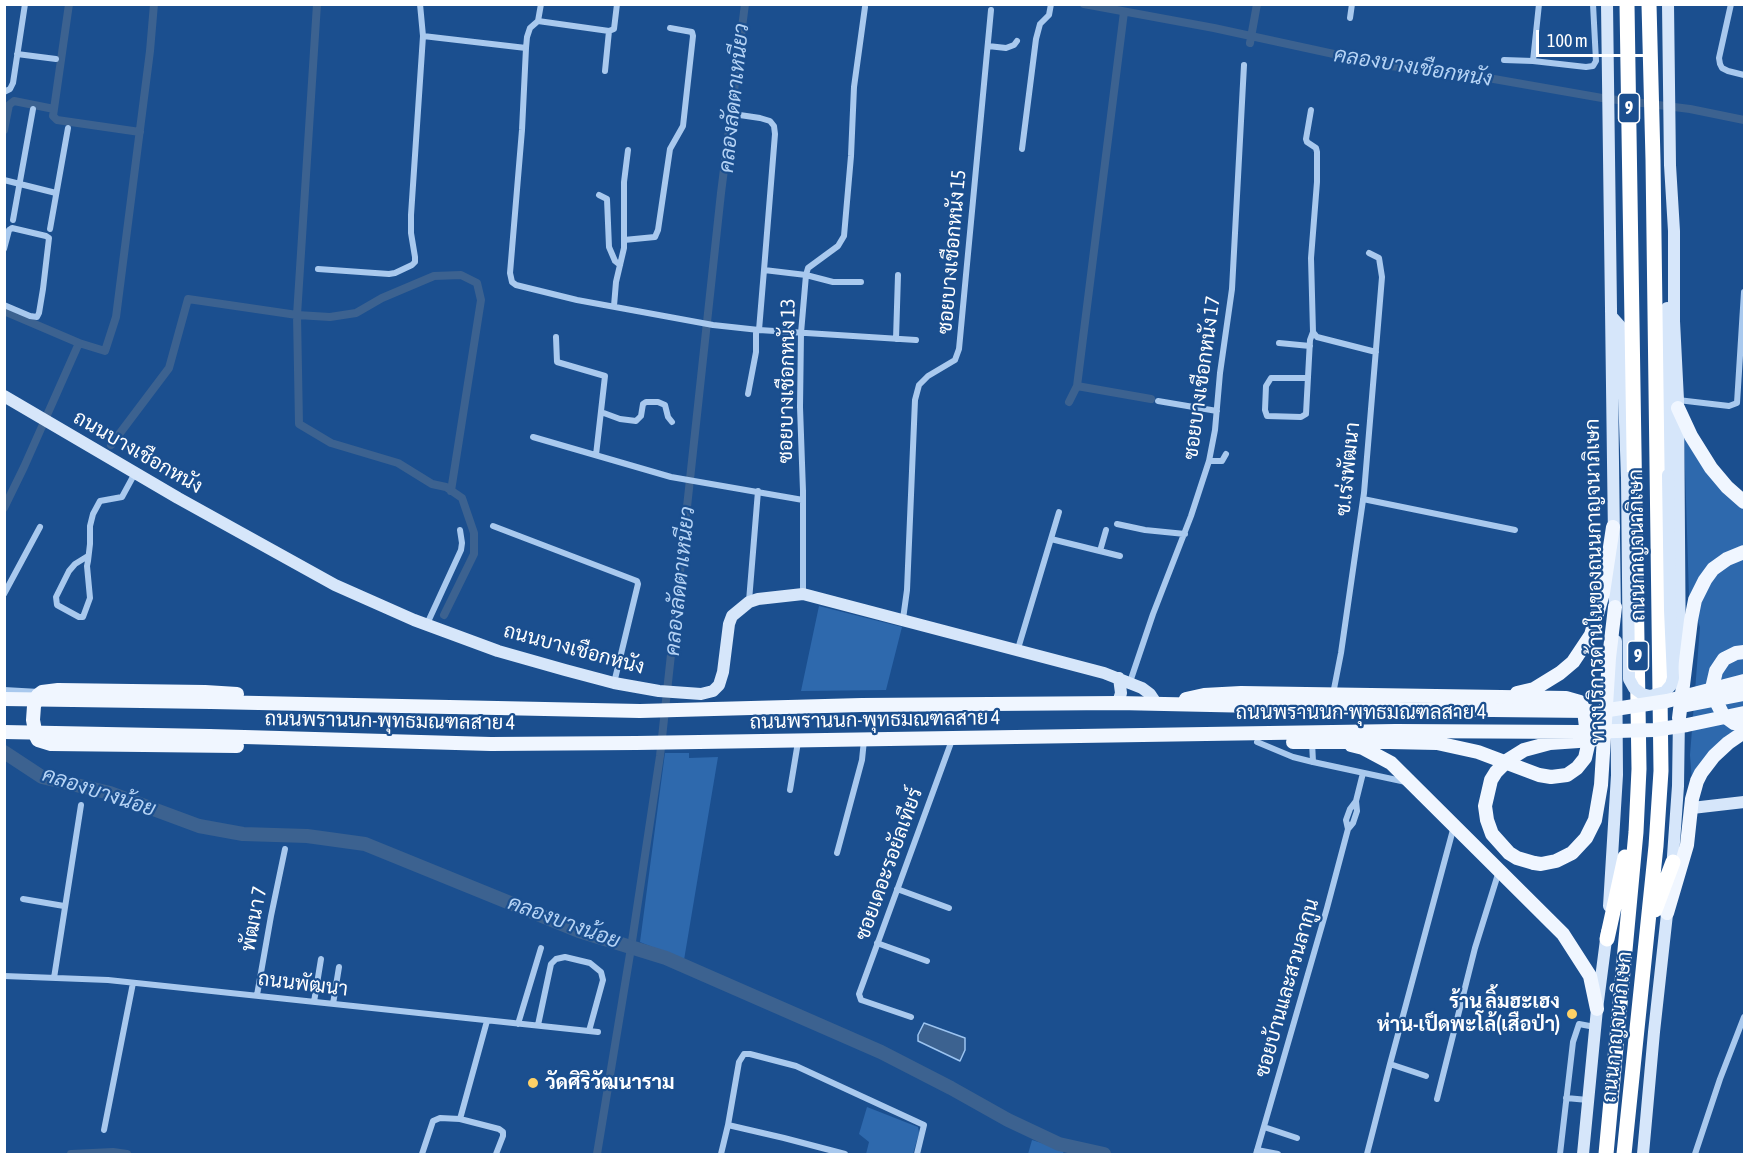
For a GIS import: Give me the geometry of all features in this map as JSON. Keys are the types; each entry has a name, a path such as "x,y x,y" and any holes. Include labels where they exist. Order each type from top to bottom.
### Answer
{"highway":[{"name":"ถนนกาญจนาภิเษก","path":"1606,1155 1636,832 1639,769 1627,4"},
{"name":"ถนนกาญจนาภิเษก","path":"1624,1155 1648,931 1661,771 1649,4"},
{"path":"1607,939 1630,839 1636,832"},
{"path":"1648,931 1673,862"}],"main road":[{"name":"ทางบริการด้านในของถนนกาญจนาภิเษก","path":"1583,1155 1597,1009 1607,939 1617,775 1607,4"},
{"path":"1642,1155 1653,1032 1673,862 1678,786 1678,404 1670,165 1668,4"},
{"path":"1612,317 1620,326 1622,337 1627,478 1629,679 1634,688 1650,696 1665,692 1673,678 1666,321 1673,263"},
{"name":"ถนนบางเชือกหนัง","path":"4,396 334,585 427,625 498,651 614,683 658,691 701,694 713,691 719,685 723,672 729,624 732,616 749,602"},
{"path":"1678,404 1691,436 1711,468 1744,502"},
{"path":"1494,698 1521,693 1547,682 1573,662 1583,650 1598,617 1613,527"},
{"path":"1679,718 1695,600 1705,579 1713,569 1727,559 1744,552"},
{"path":"749,602 803,594 1104,673 1142,688 1156,703"},
{"path":"1615,607 1609,658 1601,785 1595,820 1586,838 1572,853 1556,861 1541,864 1525,861 1509,853 1497,841 1489,827 1485,813 1486,796 1491,780 1501,766 1515,754 1537,746 1608,738 1654,730"},
{"path":"1744,652 1724,659 1716,670 1713,684 1715,699 1724,715 1734,723 1744,724"},
{"path":"1118,703 1124,680"},
{"path":"1648,705 1744,681"},
{"path":"1602,711 1692,700 1744,688"},
{"path":"319,739 280,745 51,744 38,740 36,736 33,720 34,706 38,695 42,692 58,690 205,692 317,698 358,705"},
{"path":"1072,735 1141,742 1425,742 1478,752 1539,775 1551,777 1567,775 1581,764 1588,745 1585,714 1580,702 1566,698 1221,694 1192,697 1172,704"},
{"name":"ถนนพรานนก-พุทธมณฑลสาย 4","path":"4,699 640,711 862,705 1118,703 1639,711 1671,708 1744,694"},
{"name":"ถนนพรานนก-พุทธมณฑลสาย 4","path":"4,732 491,744 798,742 1072,735 1654,730 1744,713"},
{"path":"1667,913 1687,845 1694,791 1701,773 1721,749 1744,732"},
{"path":"1332,742 1348,744 1391,763 1563,934 1590,976 1597,1009"},
{"path":"1692,808 1744,802"}],"street":[{"path":"4,92 10,89 13,83 25,4"},
{"path":"318,270 389,274 415,262 411,215 423,36 420,4"},
{"path":"541,4 538,21 530,28 526,36 522,130 510,278 516,285 577,300 713,325 916,340"},
{"path":"538,21 609,31 614,29 617,4"},
{"path":"1350,18 1352,4"},
{"path":"1533,61 1539,4"},
{"path":"1504,60 1593,66 1596,61 1593,4"},
{"path":"1731,4 1719,58 1720,64 1728,71 1744,75"},
{"name":"ซอยบางเชือกหนัง 13","path":"803,594 800,407 801,333 806,276 808,268 838,246 844,236 854,87 865,7"},
{"path":"1022,150 1039,29 1051,8"},
{"name":"ซอยบางเชือกหนัง 15","path":"903,619 907,580 915,400 919,385 928,376 956,360 959,349 992,10"},
{"path":"624,240 655,237 670,149 683,126 693,36 692,32 670,28"},
{"path":"605,71 609,31"},
{"path":"423,36 526,48"},
{"path":"988,46 1006,48 1017,41"},
{"path":"18,54 56,58"},
{"name":"ซอยบางเชือกหนัง 17","path":"1124,680 1185,534 1209,461 1232,289 1244,65"},
{"path":"13,220 33,109"},
{"path":"1308,378 1270,378 1266,386 1267,416 1305,416 1307,410 1310,346 1313,332 1311,258 1317,182 1316,148 1306,139 1311,110"},
{"path":"733,114 770,121 774,126 775,134 756,352 748,394"},
{"path":"50,229 68,128"},
{"path":"614,306 616,282 623,256 624,182 628,150"},
{"path":"4,180 56,193"},
{"path":"599,195 607,199 609,247 615,261 620,265"},
{"path":"4,249 9,230 12,228 49,238 39,313 36,317 30,316 4,304"},
{"name":"ซ.เร่งพัฒนา","path":"1333,694 1363,499 1376,352 1382,272 1379,258 1369,253"},
{"path":"764,270 833,282 861,282"},
{"path":"896,339 898,275"},
{"path":"1678,404 1729,406 1737,403 1744,292"},
{"path":"1313,332 1317,337 1376,352"},
{"path":"556,337 557,362 605,376 596,455"},
{"path":"1279,343 1310,346"},
{"path":"1158,401 1217,411"},
{"path":"601,412 631,422 639,419 643,404 658,402 665,405 672,422"},
{"path":"533,437 645,471 803,500"},
{"path":"1209,461 1222,461 1226,454"},
{"path":"88,556 69,571 56,597 57,605 80,617 83,617 90,598 87,566 88,556 90,526 98,502 122,497 135,473"},
{"path":"749,602 758,491"},
{"path":"1363,499 1515,530"},
{"path":"1017,652 1059,512"},
{"path":"1117,524 1145,530 1185,534"},
{"path":"492,526 637,581 614,683"},
{"path":"4,594 40,527"},
{"path":"427,625 461,550 460,530"},
{"path":"1100,551 1106,530"},
{"path":"1051,538 1119,556"},
{"path":"4,690 42,692"},
{"name":"ซอยเดอะรอยัลเทียร์","path":"911,1017 861,1000 859,994 952,739"},
{"path":"837,853 862,760 864,741"},
{"path":"790,790 798,742"},
{"path":"1257,742 1293,757 1413,784"},
{"path":"1312,742 1313,762"},
{"name":"ซอยบ้านและสวนลากูน","path":"1257,1152 1348,830 1346,820 1350,808 1356,801 1363,773"},
{"path":"54,978 81,805"},
{"path":"1367,1155 1454,825"},
{"name":"พัฒนา 7","path":"257,995 285,849"},
{"path":"1437,1099 1475,948 1499,870"},
{"path":"897,889 949,908"},
{"path":"24,899 64,906"},
{"path":"877,943 927,961"},
{"path":"518,1024 541,948"},
{"path":"538,1025 551,964 556,959 565,957 590,963 602,972 603,980 589,1031"},
{"path":"314,1002 321,959"},
{"path":"333,1004 339,968"},
{"name":"ถนนพัฒนา","path":"4,976 133,983 597,1032"},
{"path":"104,1130 133,983"},
{"path":"1695,1155 1720,1079 1744,1017"},
{"path":"460,1119 488,1021"},
{"path":"1560,1155 1573,1042 1579,1024 1595,1027"},
{"path":"721,1155 739,1062 744,1054 750,1053 796,1066 924,1125 917,1155"},
{"path":"1390,1064 1425,1076"},
{"path":"1566,1098 1588,1100"},
{"path":"422,1155 433,1121 440,1118 460,1119 499,1129 503,1136 496,1155"},
{"path":"728,1125 845,1155"},
{"path":"1264,1127 1297,1137"},
{"path":"1257,1152 1278,1155"}],"shaded area":[{"path":"1684,436 1744,507 1744,649 1710,682 1739,729 1692,781 1690,755 1700,627 1689,596"},
{"path":"819,606 902,627 886,690 801,691"},
{"path":"1736,659 1744,659 1744,716 1730,712 1720,697 1720,672"},
{"path":"665,753 689,753 689,758 718,757 684,960 640,942"},
{"path":"924,1023 965,1038 965,1050 960,1061 918,1041 918,1035"},
{"path":"867,1107 918,1127 919,1133 913,1154 866,1154 869,1142 859,1134"},
{"path":"1032,1140 1064,1150 1063,1154 1028,1154"}],"waterway":[{"path":"69,4 53,116 57,120 140,132"},
{"path":"4,508 79,343 105,351 116,317 154,4"},
{"path":"317,4 297,315 299,424 331,443 398,463 432,484 446,487 462,498 474,533 474,554 444,615"},
{"name":"คลองลัดตาเหนียว","path":"597,1154 660,756 721,193 745,4"},
{"name":"คลองบางเชือกหนัง","path":"1084,4 1214,28 1389,66 1454,72 1602,98 1690,109 1744,120"},
{"path":"1250,43 1257,4"},
{"path":"1069,402 1077,386 1124,12"},
{"path":"4,130 9,105 14,101 54,109"},
{"path":"111,445 169,368 188,299 297,315 330,317 356,313 382,298 434,276 461,275 477,283 481,300 451,491"},
{"path":"4,311 79,343"},
{"path":"1077,386 1151,399"},
{"name":"คลองบางน้อย","path":"4,752 42,777 110,793 199,826 243,834 307,836 365,844 579,931 666,958 881,1052 1008,1120 1059,1144 1104,1154"},
{"path":"71,1154 113,1152 127,1154"}],"place":[{"name":"ร้าน ลิ้มฮะเฮง ห่าน-เป็ดพะโล้(เสือป่า)","path":"1572,1014"},
{"name":"วัดศิริวัฒนาราม","path":"533,1083"}]}
